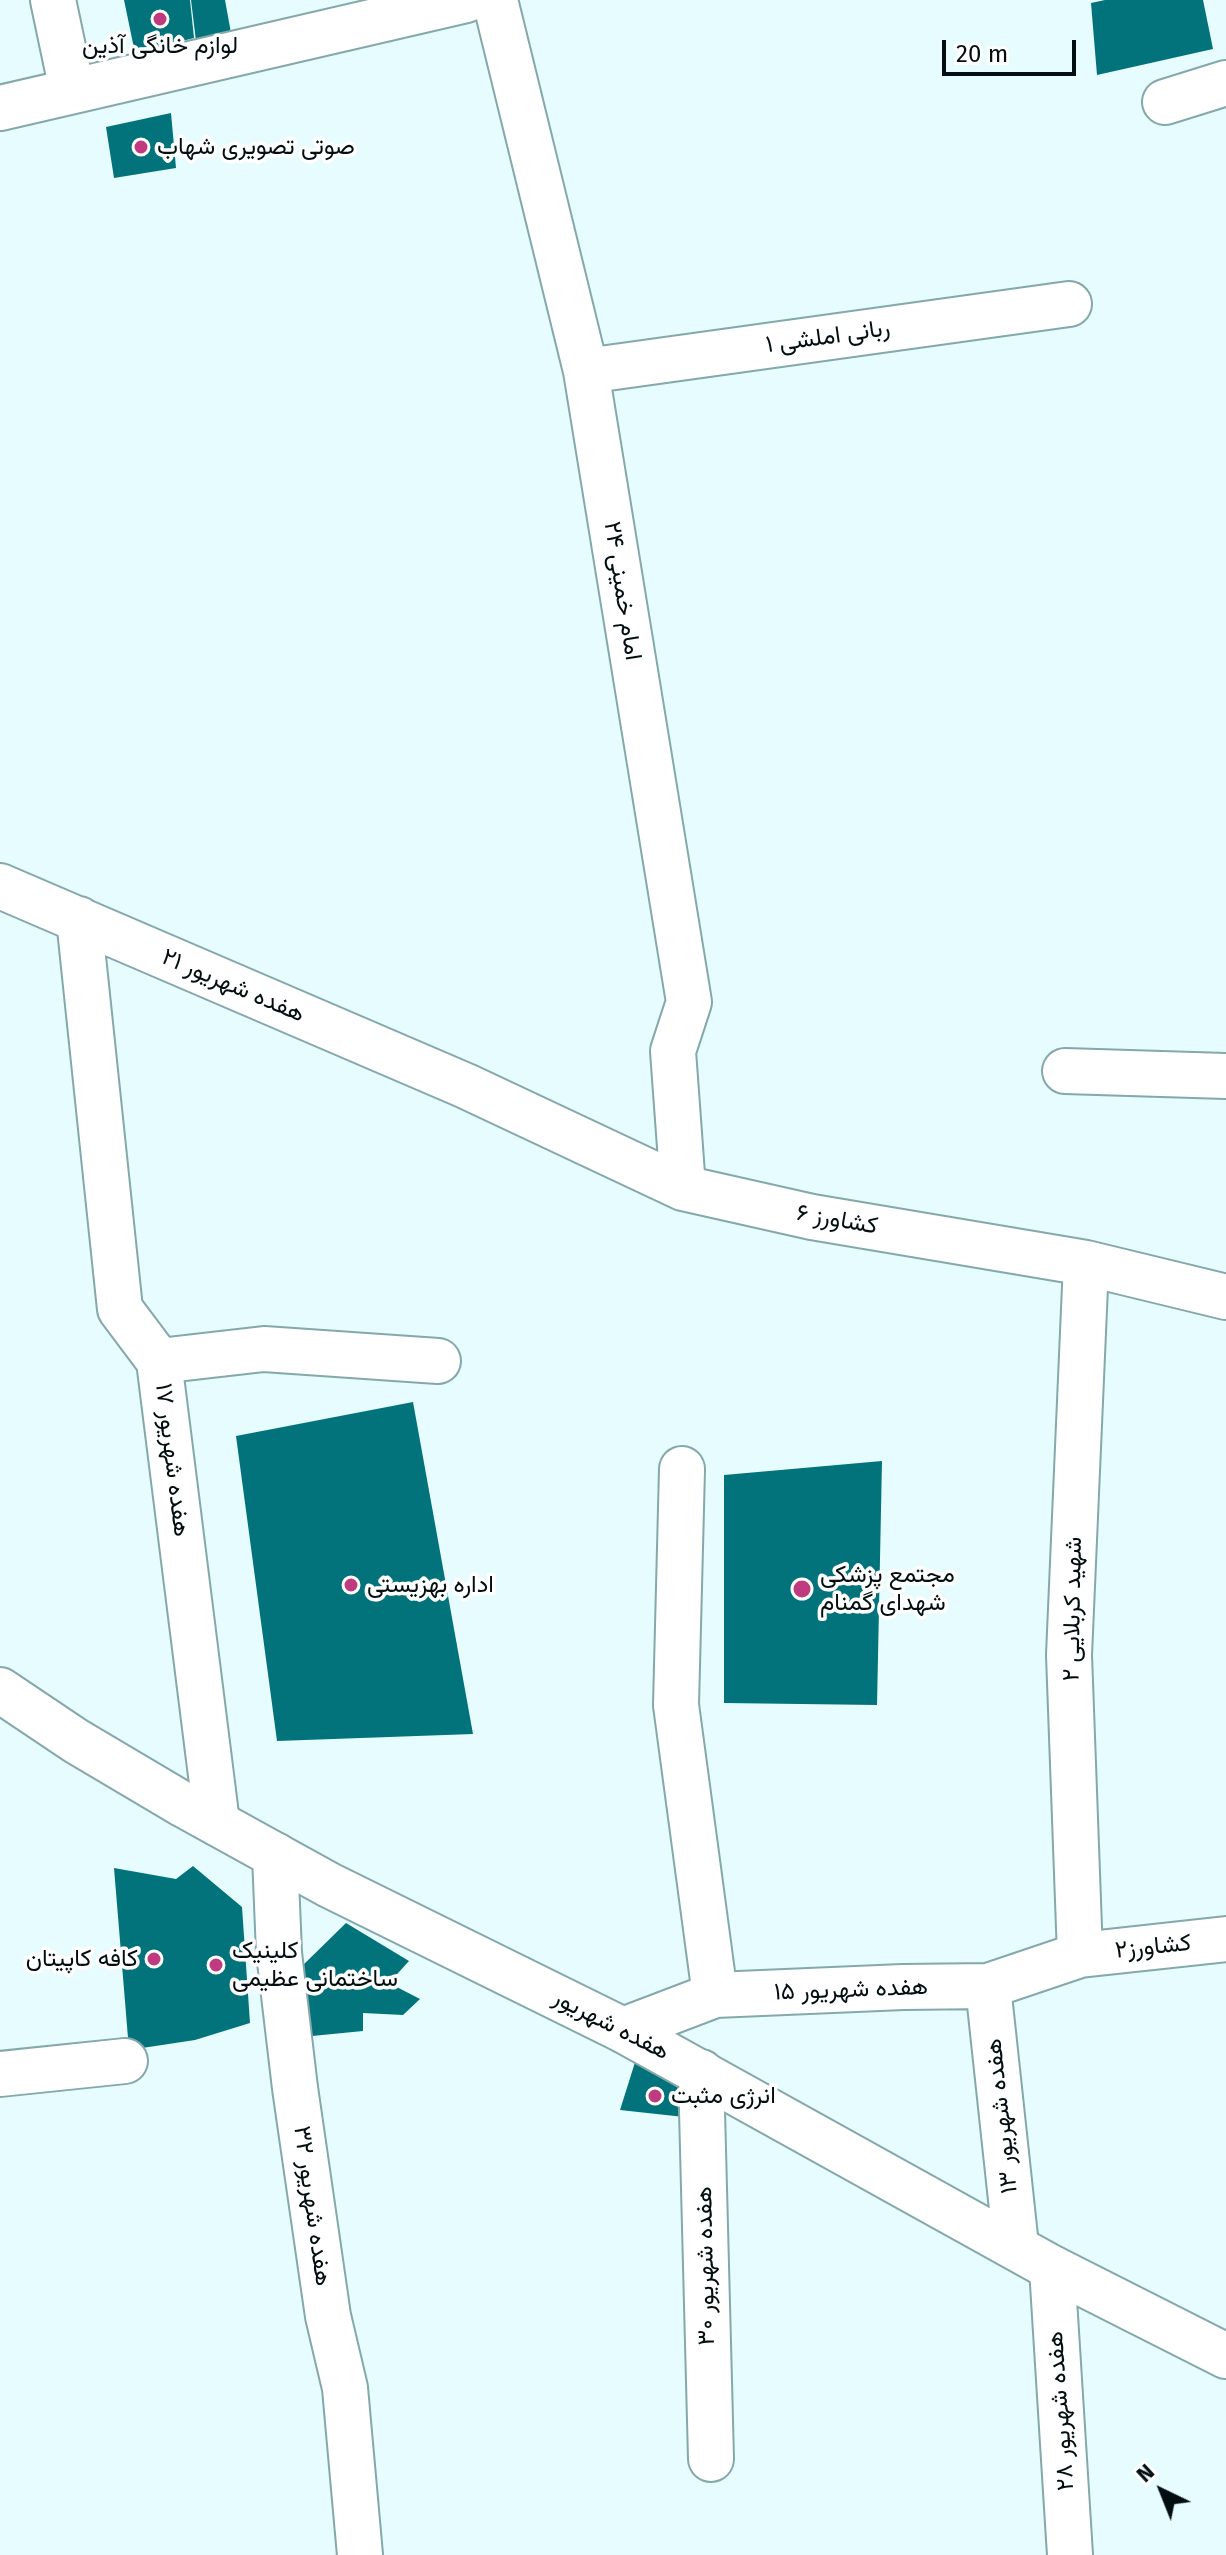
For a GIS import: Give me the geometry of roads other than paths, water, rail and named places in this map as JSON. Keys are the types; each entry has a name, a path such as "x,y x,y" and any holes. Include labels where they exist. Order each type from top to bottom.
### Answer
{"street":[{"path":"53,0 72,90"},
{"path":"0,108 466,0"},
{"name":"امام خمینی ۲۴","path":"495,0 586,371 689,1002 673,1051 683,1188"},
{"path":"1165,102 1226,83"},
{"name":"ربانی املشی ۱","path":"586,371 1069,304"},
{"name":"هفده شهریور ۲۱","path":"0,886 466,1086"},
{"name":"هفده شهریور ۱۷","path":"79,919 120,1309 159,1361 217,1823"},
{"path":"1065,1071 1226,1076"},
{"name":"کشاورز ۶","path":"466,1086 683,1188 812,1217 1086,1263 1226,1297"},
{"name":"شهید کربلایی ۲","path":"1080,1955 1069,1655 1086,1263"},
{"path":"159,1361 264,1349 438,1361"},
{"path":"682,1469 676,1705 715,1995"},
{"name":"هفده شهریور","path":"0,1690 76,1741 329,1885 623,2030 1034,2257 1226,2356"},
{"name":"هفده شهریور ۳۲","path":"275,1855 279,1953 295,2088 328,2316 345,2388 360,2555"},
{"name":"کشاورز۲","path":"1080,1955 1226,1939"},
{"name":"هفده شهریور ۱۵","path":"623,2030 715,1995 988,1986 1080,1955"},
{"name":"هفده شهریور ۱۳","path":"988,1986 1034,2257"},
{"path":"0,2074 125,2061"},
{"name":"هفده شهریور ۳۰","path":"701,2072 711,2459"},
{"name":"هفده شهریور ۲۸","path":"1034,2257 1070,2555"}],"place":[{"name":"لوازم خانگی آذین","path":"160,19"},
{"name":"صوتی تصویری شهاب","path":"141,147"},
{"name":"اداره بهزیستی","path":"351,1585"},
{"name":"مجتمع پزشکی شهدای گمنام","path":"802,1589"},
{"name":"کافه کاپیتان","path":"154,1959"},
{"name":"کلینیک ساختمانی عظیمی","path":"216,1965"},
{"name":"انرژی مثبت","path":"655,2096"}]}
